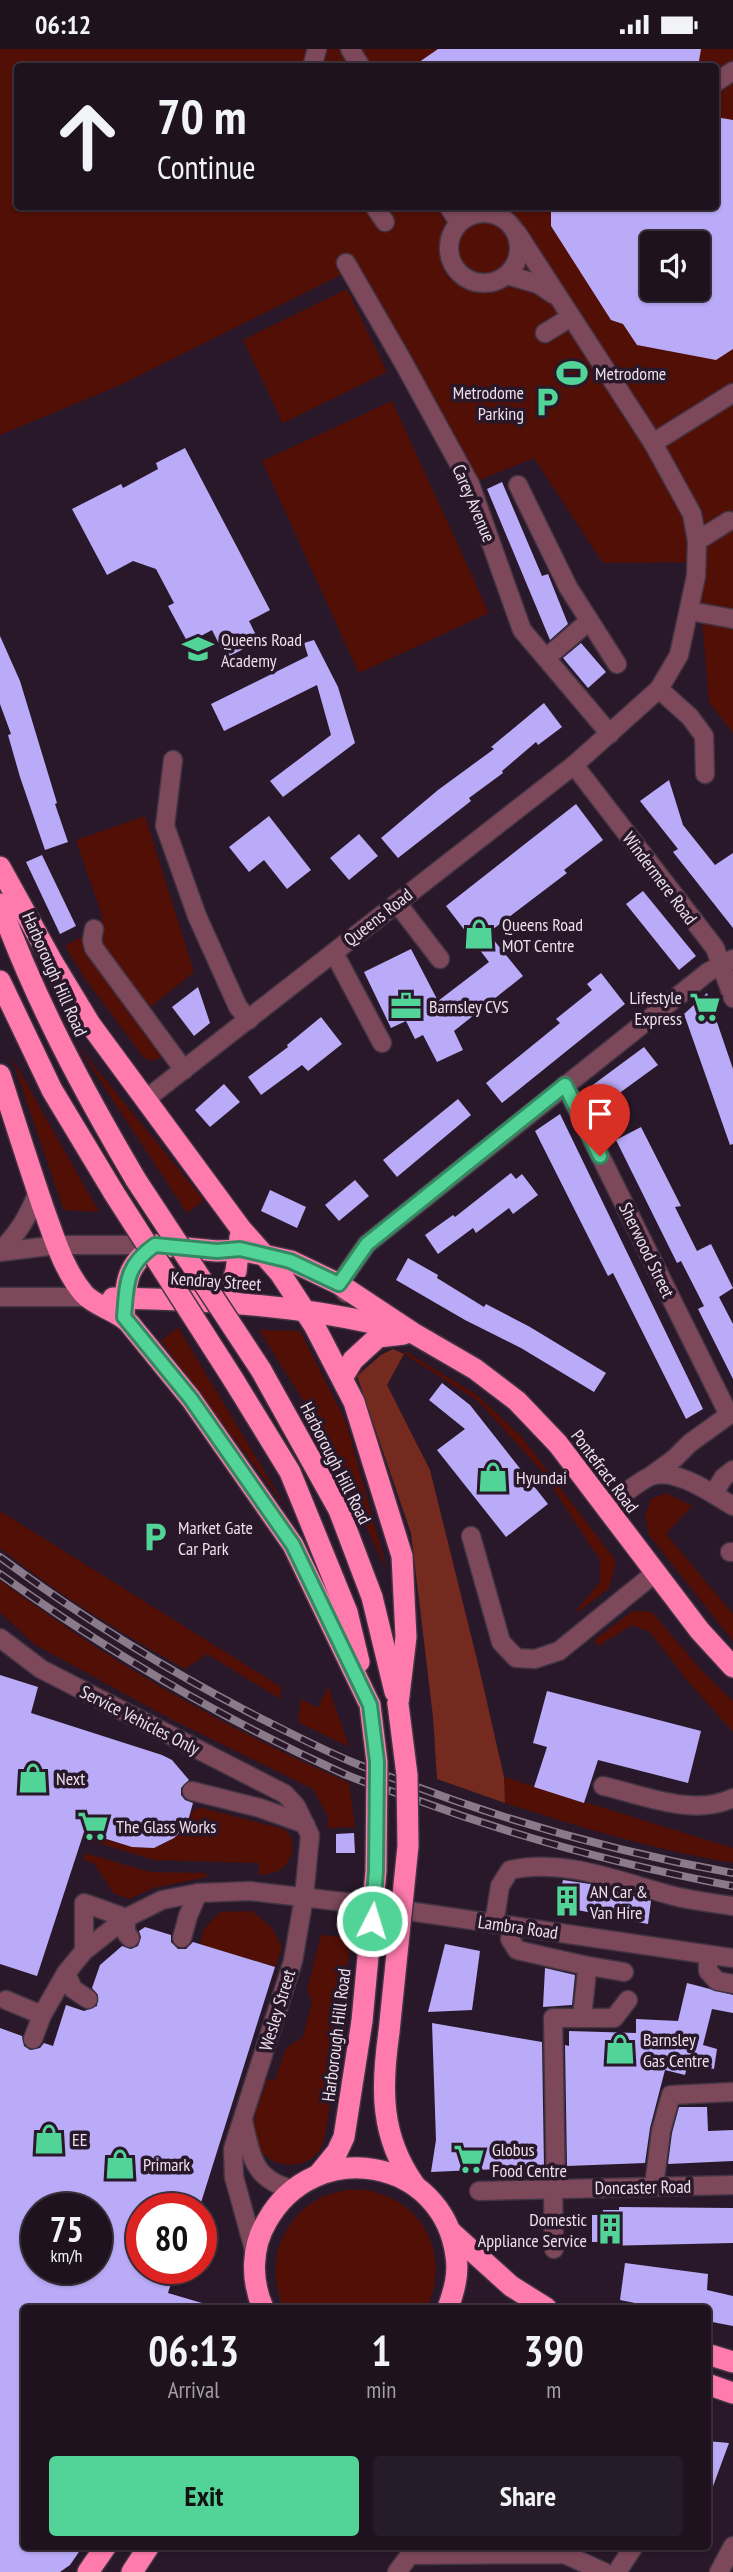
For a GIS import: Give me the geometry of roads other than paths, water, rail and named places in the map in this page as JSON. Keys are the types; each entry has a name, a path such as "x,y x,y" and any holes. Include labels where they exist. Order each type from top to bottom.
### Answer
{"highway":[{"path":"0,867 90,1024 146,1099 240,1239 261,1254 280,1273 304,1310 354,1402 402,1556 406,1637 398,1704"},
{"name":"Harborough Hill Road","path":"0,904 46,1016 90,1102 136,1180 261,1370 338,1510 372,1597 398,1704 407,1775 408,1846 385,2063 387,2119 395,2151 416,2186"},
{"name":"Harborough Hill Road","path":"0,981 52,1090 290,1472 347,1612 370,1705 377,1762 376,1871 362,2021 344,2137 337,2152 319,2174"},
{"path":"0,1075 38,1192 57,1245 71,1274 87,1297 125,1308 293,1545 370,1705"},
{"path":"225,1302 233,1284 240,1239"},
{"name":"Kendray Street","path":"155,1245 217,1251 240,1239"},
{"path":"125,1308 128,1277 138,1258 155,1245"},
{"name":"Pontefract Road","path":"261,1254 290,1261 339,1284 413,1333 475,1369 517,1401 558,1444 700,1631 733,1667"},
{"name":"Kendray Street","path":"125,1308 225,1302 304,1310"},
{"name":"Pontefract Road","path":"304,1310 413,1333"},
{"path":"342,1378 353,1360 378,1336 413,1333"},
{"path":"262,2305 254,2274 255,2253 262,2229 274,2207 292,2189 319,2174 344,2167 369,2168 394,2174 416,2186 436,2206 450,2231 456,2257 456,2284 449,2305"},
{"path":"450,2231 511,2286 541,2305"},
{"path":"711,2355 733,2362"},
{"path":"711,2385 733,2393"},
{"path":"88,2572 103,2550"},
{"path":"132,2572 146,2550"}],"street":[{"path":"376,210 385,222"},
{"path":"451,210 459,223"},
{"path":"494,214 508,221 517,233 519,242 518,260 507,275 492,283 475,283 455,269 449,245 459,223 472,215 494,214"},
{"name":"Queens Road","path":"146,1099 574,765 659,689 678,655 696,576 697,541 692,514 653,443 517,233"},
{"name":"Carey Avenue","path":"346,263 470,484 522,630 610,734"},
{"path":"507,275 538,284 556,295"},
{"path":"544,333 571,317"},
{"path":"653,443 733,393"},
{"path":"518,485 568,587 617,664"},
{"path":"697,541 729,521"},
{"path":"690,611 733,619"},
{"path":"546,658 588,622"},
{"path":"659,689 690,717 704,736 705,773"},
{"path":"173,760 165,826 197,916 239,1007 248,1020"},
{"name":"Windermere Road","path":"574,765 715,949 728,962 733,998"},
{"path":"397,903 440,959"},
{"path":"94,929 94,948 184,1070"},
{"path":"334,953 382,1043"},
{"path":"339,1284 367,1244 708,972 728,962"},
{"name":"Sherwood Street","path":"565,1085 731,1414"},
{"path":"0,1252 26,1221 38,1192"},
{"name":"Kendray Street","path":"0,1252 57,1245 155,1245"},
{"name":"Pontefract Road","path":"339,1284 354,1305 387,1326"},
{"path":"0,1287 20,1296"},
{"path":"0,1297 87,1297"},
{"path":"606,1508 731,1414"},
{"path":"713,1494 724,1477 733,1470"},
{"path":"649,1477 668,1474 733,1506"},
{"path":"471,1536 500,1642 516,1658 535,1659 559,1651 655,1573"},
{"name":"Service Vehicles Only","path":"0,1638 41,1669 285,1794 296,1806 305,1824"},
{"path":"603,1786 688,1805 723,1803 733,1798"},
{"path":"192,1791 260,1808 305,1824"},
{"name":"Wesley Street","path":"255,2253 234,2177 233,2149 293,1961 310,1842 305,1824"},
{"path":"494,1924 500,1885 510,1870 528,1866 555,1866 644,1886 674,1896 733,1906"},
{"name":"Lambra Road","path":"33,2039 42,2015 66,1973 84,1951 126,1918 162,1900 198,1892 250,1891 304,1897 733,1958"},
{"path":"182,1938 198,1892"},
{"path":"84,1951 85,1903 126,1918 126,1933 130,1938"},
{"path":"513,1926 510,1938 517,1950 624,1972"},
{"path":"708,1955 708,1971 717,1980 733,1983"},
{"path":"582,2017 587,1971 583,1965"},
{"path":"66,1973 73,1989 88,1999"},
{"path":"6,2000 42,2015"},
{"path":"554,2249 553,2018 614,2018 628,2000"},
{"path":"654,2186 661,2131 671,2095 733,2092"},
{"path":"243,2121 253,2163 275,2185 292,2189"},
{"name":"Doncaster Road","path":"480,2191 733,2185"},
{"path":"719,2572 733,2546"},
{"path":"397,2572 410,2550 564,2550 604,2572"},
{"path":"617,2572 631,2550"}],"railway":[{"path":"0,1557 97,1624 163,1665 231,1703 341,1757 445,1797 540,1828 636,1853 733,1873"},
{"path":"0,1574 124,1657 209,1707 351,1777 534,1839 613,1860 733,1886"}],"place":[{"name":"Metrodome","path":"572,373"},
{"name":"Metrodome Parking","path":"547,402"},
{"name":"Queens Road Academy","path":"198,649"},
{"name":"Queens Road MOT Centre","path":"479,934"},
{"name":"Barnsley CVS","path":"406,1006"},
{"name":"Lifestyle Express","path":"705,1007"},
{"name":"Hyundai","path":"493,1477"},
{"name":"Market Gate Car Park","path":"155,1537"},
{"name":"Next","path":"33,1778"},
{"name":"The Glass Works","path":"93,1826"},
{"name":"AN Car & Van Hire","path":"567,1901"},
{"name":"Barnsley Gas Centre","path":"620,2049"},
{"name":"EE","path":"49,2139"},
{"name":"Globus Food Centre","path":"469,2159"},
{"name":"Primark","path":"120,2164"},
{"name":"Domestic Appliance Service","path":"610,2229"}]}
